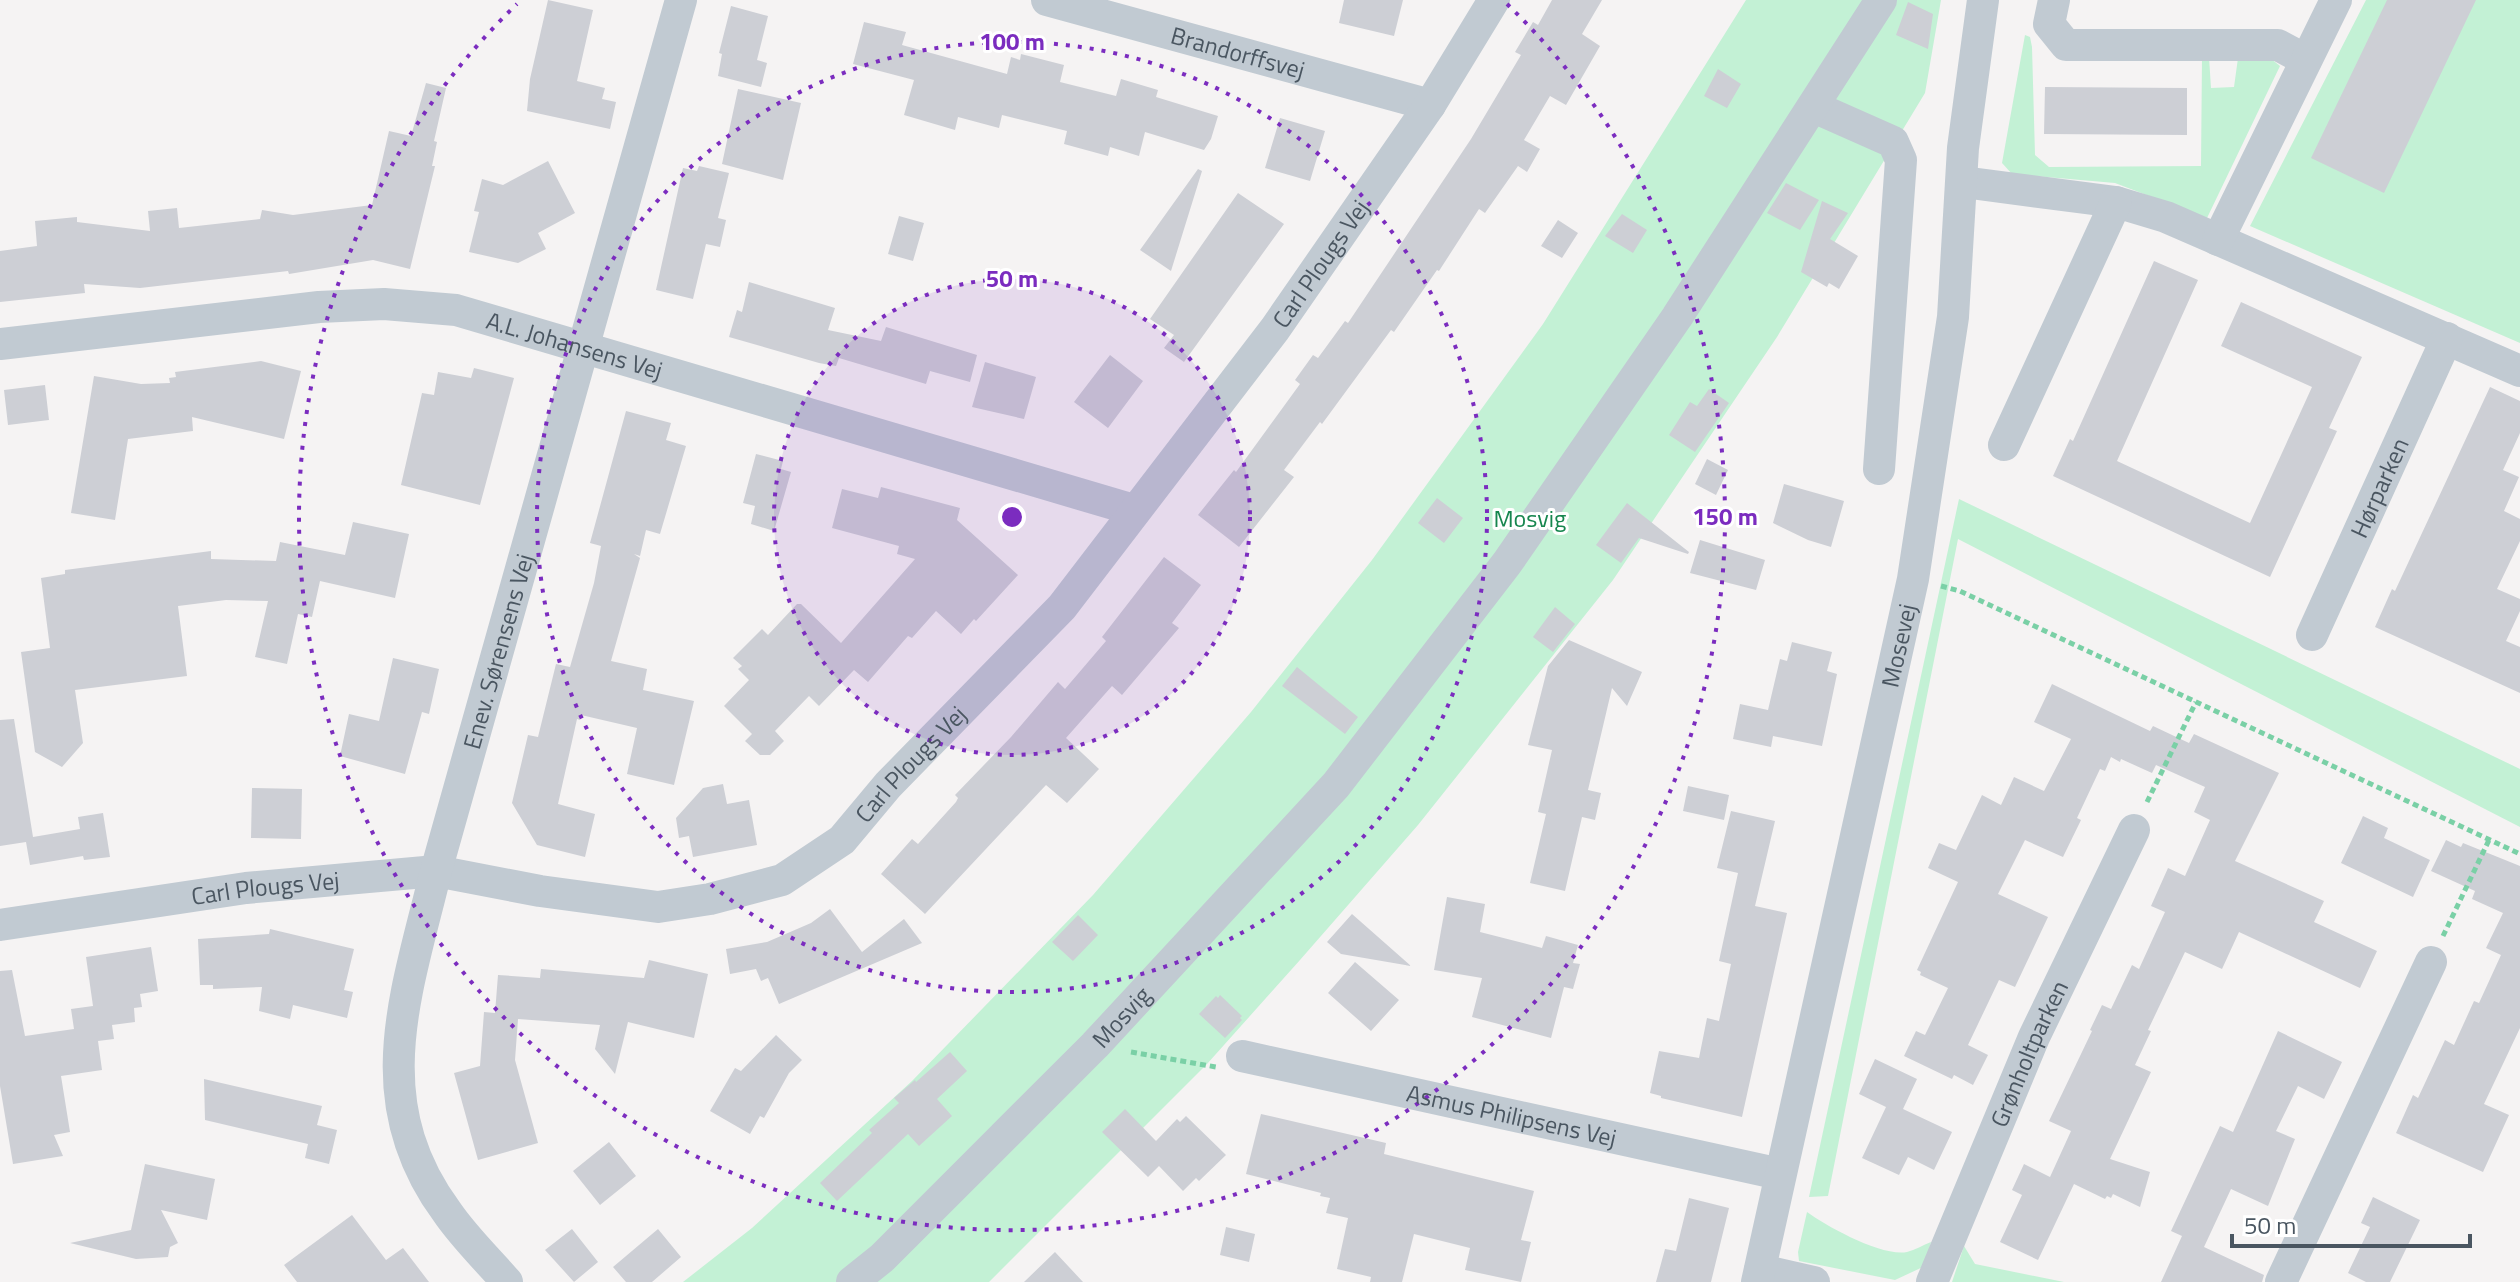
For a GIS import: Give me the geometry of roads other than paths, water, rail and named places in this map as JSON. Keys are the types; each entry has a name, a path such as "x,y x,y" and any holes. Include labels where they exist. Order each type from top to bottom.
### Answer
{"street":[{"name":"Enev. Sørensens Vej","path":"507,1282 446,1212 422,1171 404,1125 397,1076 401,1017 436,871 681,0"},
{"name":"Brandorffsvej","path":"1047,0 1430,105"},
{"name":"Carl Plougs Vej","path":"0,925 246,888 436,871 540,891 658,907 710,899 782,880 842,840 888,785 1062,607 1275,329 1430,105 1494,0"},
{"name":"Mosvig","path":"852,1282 882,1258 1095,1045 1336,785 1507,563 1677,317 1881,0"},
{"name":"Mosevej","path":"1759,1276 1913,579 1953,317 1963,148 1983,0"},
{"path":"2054,0 2049,24 2066,45 2278,45 2306,60"},
{"path":"2218,240 2336,0"},
{"path":"1814,107 1893,142 1901,160 1879,469"},
{"path":"1963,182 2116,202 2166,217 2520,371"},
{"path":"2004,445 2116,202"},
{"name":"A.L. Johansens Vej","path":"0,344 319,307 384,304 456,310 1134,510"},
{"name":"Hørparken","path":"2312,635 2447,338"},
{"name":"Grønholtparken","path":"1932,1282 2034,1037 2134,830"},
{"path":"2281,1282 2431,962"},
{"name":"Asmus Philipsens Vej","path":"1242,1056 1780,1174"},
{"path":"1759,1276 1814,1282"}]}
